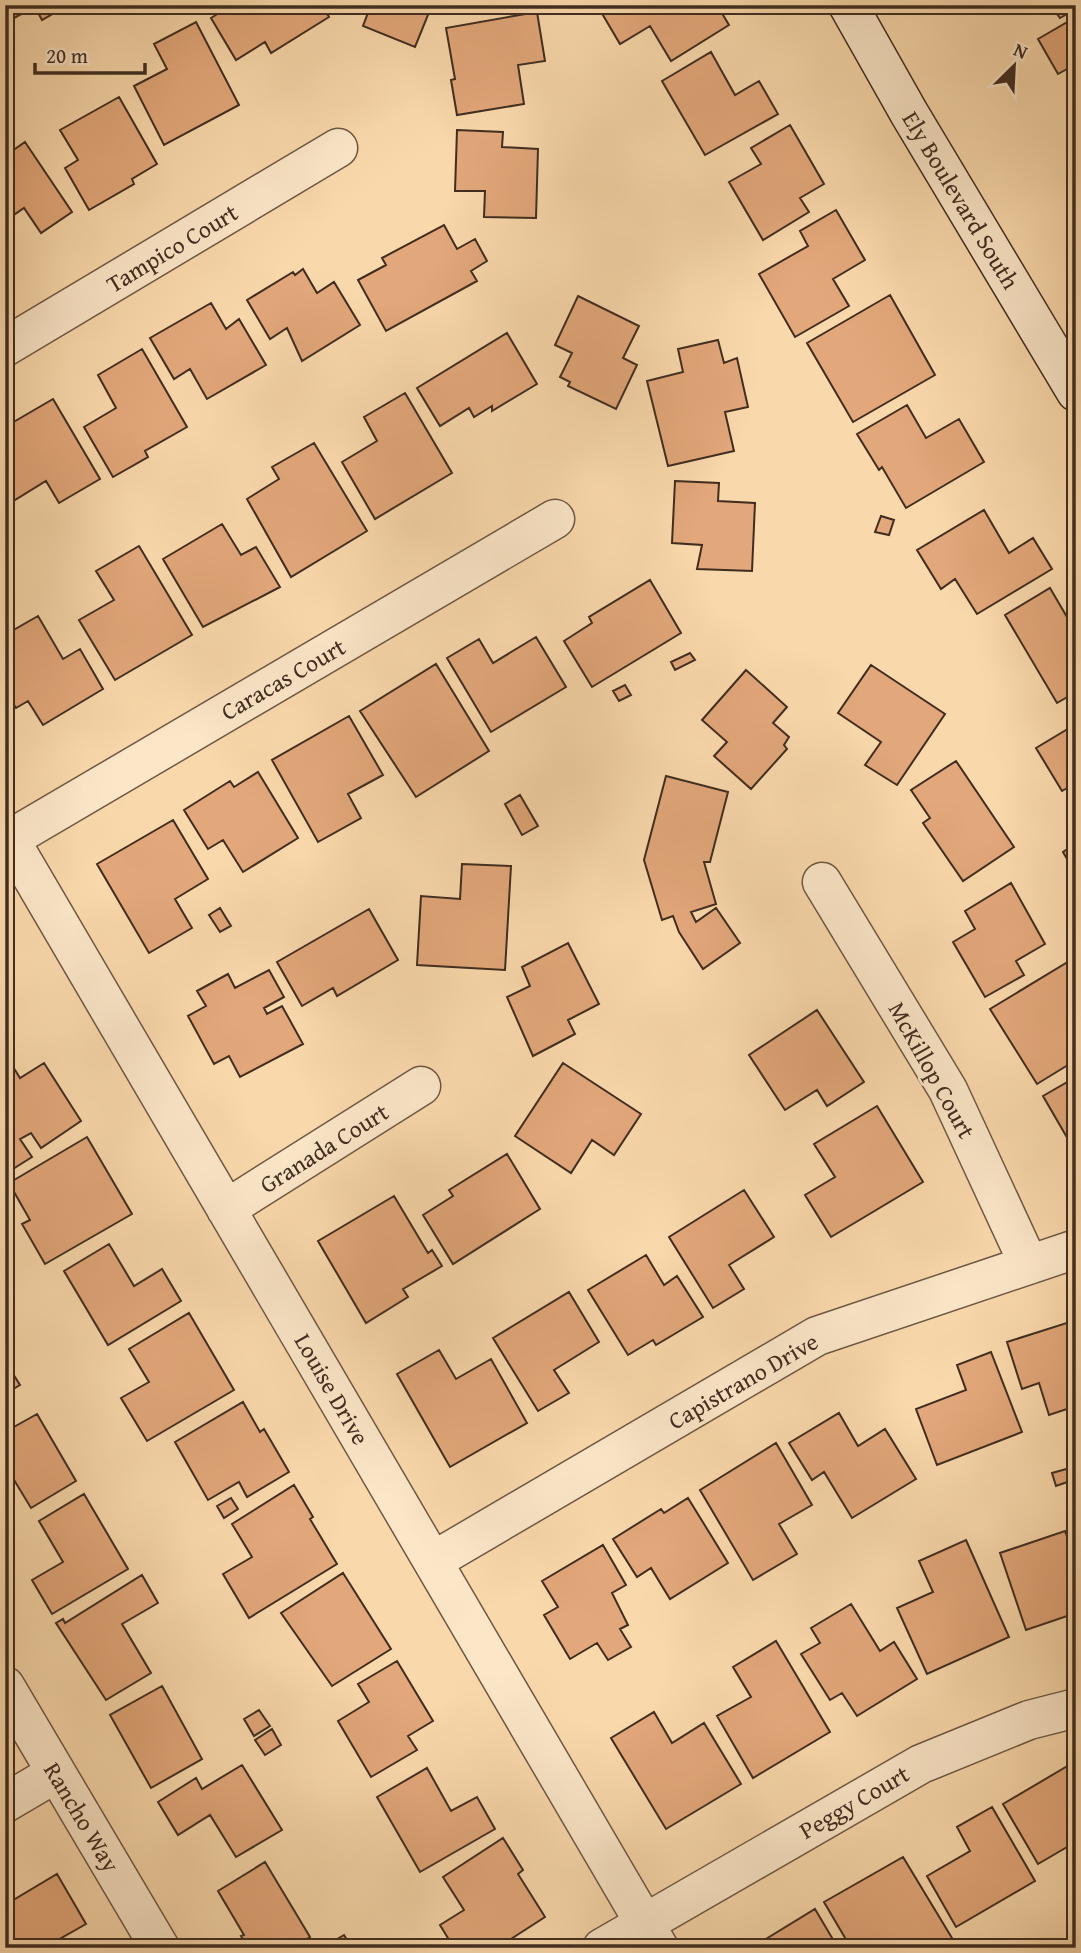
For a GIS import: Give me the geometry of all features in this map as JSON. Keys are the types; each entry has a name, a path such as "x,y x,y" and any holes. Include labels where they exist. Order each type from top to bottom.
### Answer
{"street":[{"name":"Ely Boulevard South","path":"848,5 1076,392"},
{"name":"Tampico Court","path":"5,347 338,148"},
{"name":"Caracas Court","path":"8,835 555,519"},
{"name":"Louise Drive","path":"8,835 652,1936"},
{"name":"McKillop Court","path":"822,882 948,1090 1030,1265"},
{"name":"Granada Court","path":"226,1209 421,1086"},
{"name":"Capistrano Drive","path":"433,1562 817,1336 1076,1249"},
{"name":"Rancho Way","path":"5,1686 159,1948"},
{"name":"Peggy Court","path":"602,1948 652,1936 921,1764 1029,1720 1076,1708"},
{"path":"5,1803 56,1773"}],"building":[{"path":"5,5 21,5 25,12 5,23"},
{"path":"34,5 68,5 42,20"},
{"path":"232,5 322,5 329,17 271,53 265,42 236,60 211,18"},
{"path":"371,5 432,5 415,47 363,26"},
{"path":"597,5 717,5 729,25 671,61 650,26 620,44"},
{"path":"1033,5 1076,5 1076,9 1060,18 1051,6 1037,13"},
{"path":"537,12 545,61 518,65 524,104 457,115 451,80 455,79 446,28"},
{"path":"1076,17 1076,64 1058,74 1038,39"},
{"path":"196,22 239,105 164,145 134,86 167,69 154,44"},
{"path":"711,52 735,95 759,81 778,114 705,155 662,81"},
{"path":"119,97 157,164 132,179 134,184 89,210 65,168 78,160 60,130"},
{"path":"790,125 824,184 800,198 809,212 763,240 729,182 761,164 751,148"},
{"path":"457,130 503,132 502,147 538,149 536,218 484,217 485,191 455,191"},
{"path":"25,142 72,212 41,233 24,208 5,221 5,156"},
{"path":"836,210 865,260 833,279 849,306 795,337 759,274 808,246 800,231"},
{"path":"444,225 457,249 475,239 487,261 471,271 477,281 386,331 358,280 386,265 382,258"},
{"path":"303,269 317,293 334,282 360,325 302,361 287,328 270,339 247,300 293,272 295,275"},
{"path":"890,295 935,375 853,422 807,343"},
{"path":"578,296 639,326 623,358 637,365 616,409 568,386 570,382 560,377 572,353 555,345"},
{"path":"211,303 226,329 239,319 266,365 207,399 190,369 174,379 150,338"},
{"path":"507,333 537,384 492,411 492,406 474,417 469,408 440,426 417,388"},
{"path":"718,340 724,363 737,358 748,407 725,412 734,451 668,466 647,381 683,372 678,349"},
{"path":"142,349 187,427 145,451 148,457 113,477 84,427 116,408 98,375"},
{"path":"405,393 452,473 375,519 342,462 377,441 364,417"},
{"path":"53,399 100,479 59,503 46,481 10,503 5,494 5,427"},
{"path":"907,405 926,438 959,419 984,462 906,508 882,467 879,470 857,434"},
{"path":"314,443 367,531 291,577 247,499 279,479 272,467"},
{"path":"675,481 719,483 718,501 755,503 752,571 697,569 702,545 672,543"},
{"path":"984,510 1009,553 1033,538 1052,569 977,614 955,579 941,589 917,550"},
{"path":"881,516 894,520 889,535 875,532"},
{"path":"222,524 241,555 256,547 280,587 203,627 163,559"},
{"path":"139,546 192,635 115,680 79,620 114,600 96,571"},
{"path":"650,580 681,633 592,687 564,641 592,623 589,617"},
{"path":"1050,588 1067,617 1073,613 1076,617 1076,692 1057,703 1005,615"},
{"path":"38,616 63,659 80,649 103,689 43,725 28,701 16,708 5,690 5,653 12,648 5,635"},
{"path":"536,637 566,687 491,732 447,658 479,639 493,663"},
{"path":"690,653 695,660 675,670 671,662"},
{"path":"436,664 489,751 416,797 360,711"},
{"path":"871,665 945,714 897,785 865,765 881,742 838,713"},
{"path":"746,670 787,707 773,723 789,737 784,745 787,749 751,789 714,756 727,742 702,720"},
{"path":"625,685 631,695 619,701 613,691"},
{"path":"349,716 383,775 348,794 361,818 318,842 272,760"},
{"path":"1076,724 1076,783 1062,791 1036,748"},
{"path":"956,761 1014,847 963,881 923,823 930,818 911,790"},
{"path":"258,772 298,838 243,872 223,840 208,849 184,810 230,781 234,787"},
{"path":"666,776 728,792 710,862 704,862 716,904 691,912 696,922 716,908 740,943 703,969 679,932 673,916 662,920 644,860"},
{"path":"520,795 538,826 522,835 505,804"},
{"path":"173,820 208,879 175,899 192,928 149,953 97,864"},
{"path":"1076,843 1076,870 1074,871 1063,852"},
{"path":"462,864 511,866 505,970 417,965 421,896 460,899"},
{"path":"1011,883 1045,944 1016,961 1024,975 985,997 953,942 975,929 965,911"},
{"path":"220,908 231,926 220,932 209,915"},
{"path":"369,909 398,960 337,996 333,988 302,1006 277,962"},
{"path":"568,943 599,1004 568,1020 575,1034 533,1056 507,997 530,986 522,967"},
{"path":"1076,957 1076,1060 1037,1084 990,1009"},
{"path":"269,970 284,997 264,1008 267,1014 282,1006 303,1044 240,1077 229,1056 214,1064 188,1016 206,1006 197,991 228,974 235,988"},
{"path":"817,1010 864,1082 827,1106 817,1090 785,1110 749,1055"},
{"path":"44,1063 81,1121 41,1148 31,1133 20,1139 32,1157 5,1174 5,1069 12,1065 20,1078"},
{"path":"563,1063 641,1114 614,1155 592,1140 571,1173 515,1136"},
{"path":"1076,1077 1076,1153 1043,1096"},
{"path":"877,1106 923,1182 831,1237 805,1195 835,1177 814,1144"},
{"path":"87,1137 132,1214 45,1264 22,1224 30,1220 9,1183"},
{"path":"507,1154 540,1209 453,1264 423,1215 453,1196 449,1190"},
{"path":"744,1190 774,1237 729,1265 744,1289 713,1308 669,1237"},
{"path":"394,1196 428,1253 432,1250 442,1266 403,1289 408,1297 366,1323 318,1241"},
{"path":"109,1244 134,1286 162,1269 181,1301 108,1345 64,1271"},
{"path":"646,1255 664,1285 677,1276 703,1317 656,1345 653,1340 628,1355 588,1290"},
{"path":"569,1292 599,1342 554,1370 569,1393 538,1411 493,1338"},
{"path":"189,1313 234,1390 147,1441 121,1398 149,1382 129,1349"},
{"path":"1076,1320 1076,1406 1049,1415 1039,1383 1022,1389 1007,1342"},
{"path":"439,1350 456,1379 491,1359 527,1423 450,1467 397,1374"},
{"path":"991,1352 1022,1432 937,1465 916,1409 966,1390 957,1365"},
{"path":"5,1361 20,1385 5,1394"},
{"path":"243,1402 260,1432 264,1429 289,1472 247,1497 239,1482 208,1500 175,1442"},
{"path":"839,1413 858,1446 885,1429 916,1479 852,1518 824,1472 812,1480 789,1443"},
{"path":"37,1414 76,1481 31,1508 5,1465 5,1432"},
{"path":"776,1443 812,1505 779,1524 797,1554 753,1580 700,1490"},
{"path":"1070,1468 1073,1480 1056,1486 1052,1473"},
{"path":"294,1485 313,1517 310,1519 337,1564 249,1618 223,1574 252,1557 232,1524"},
{"path":"84,1494 128,1569 52,1614 32,1580 63,1562 39,1521"},
{"path":"231,1498 238,1509 224,1518 217,1506"},
{"path":"688,1498 728,1563 670,1599 651,1568 637,1577 613,1539 661,1509 664,1513"},
{"path":"1065,1531 1076,1562 1076,1613 1026,1630 1000,1553"},
{"path":"966,1540 1009,1637 927,1674 897,1608 933,1592 919,1561"},
{"path":"603,1545 626,1585 612,1593 628,1625 620,1629 631,1647 608,1660 597,1643 570,1659 544,1615 558,1607 542,1581"},
{"path":"343,1573 391,1649 332,1686 281,1613"},
{"path":"142,1575 158,1603 122,1624 151,1673 106,1700 56,1623 63,1619 65,1623"},
{"path":"851,1604 880,1651 894,1642 917,1679 857,1716 842,1693 830,1700 801,1654 820,1643 811,1628"},
{"path":"776,1641 830,1732 753,1778 717,1716 751,1697 733,1667"},
{"path":"397,1661 433,1721 408,1736 417,1750 371,1777 338,1721 369,1702 358,1684"},
{"path":"162,1686 202,1759 151,1788 110,1715"},
{"path":"259,1710 270,1726 254,1736 244,1719"},
{"path":"654,1712 672,1743 704,1723 741,1784 666,1829 611,1738"},
{"path":"272,1729 281,1745 265,1755 255,1740"},
{"path":"1076,1761 1076,1846 1074,1843 1038,1864 1003,1804"},
{"path":"242,1765 282,1830 236,1857 210,1815 178,1835 158,1802 196,1778 202,1789"},
{"path":"427,1768 451,1811 477,1797 495,1829 420,1872 377,1797"},
{"path":"992,1807 1035,1881 956,1927 927,1876 970,1851 957,1827"},
{"path":"503,1838 523,1870 518,1874 545,1917 497,1948 454,1948 440,1925 464,1910 443,1877"},
{"path":"903,1857 958,1948 897,1948 895,1944 889,1948 851,1948 824,1902"},
{"path":"265,1862 310,1937 292,1948 248,1948 241,1936 244,1935 218,1891"},
{"path":"57,1874 86,1924 58,1940 62,1948 5,1948 5,1905"},
{"path":"815,1909 838,1948 751,1948"},
{"path":"344,1935 352,1948 322,1948"}]}
